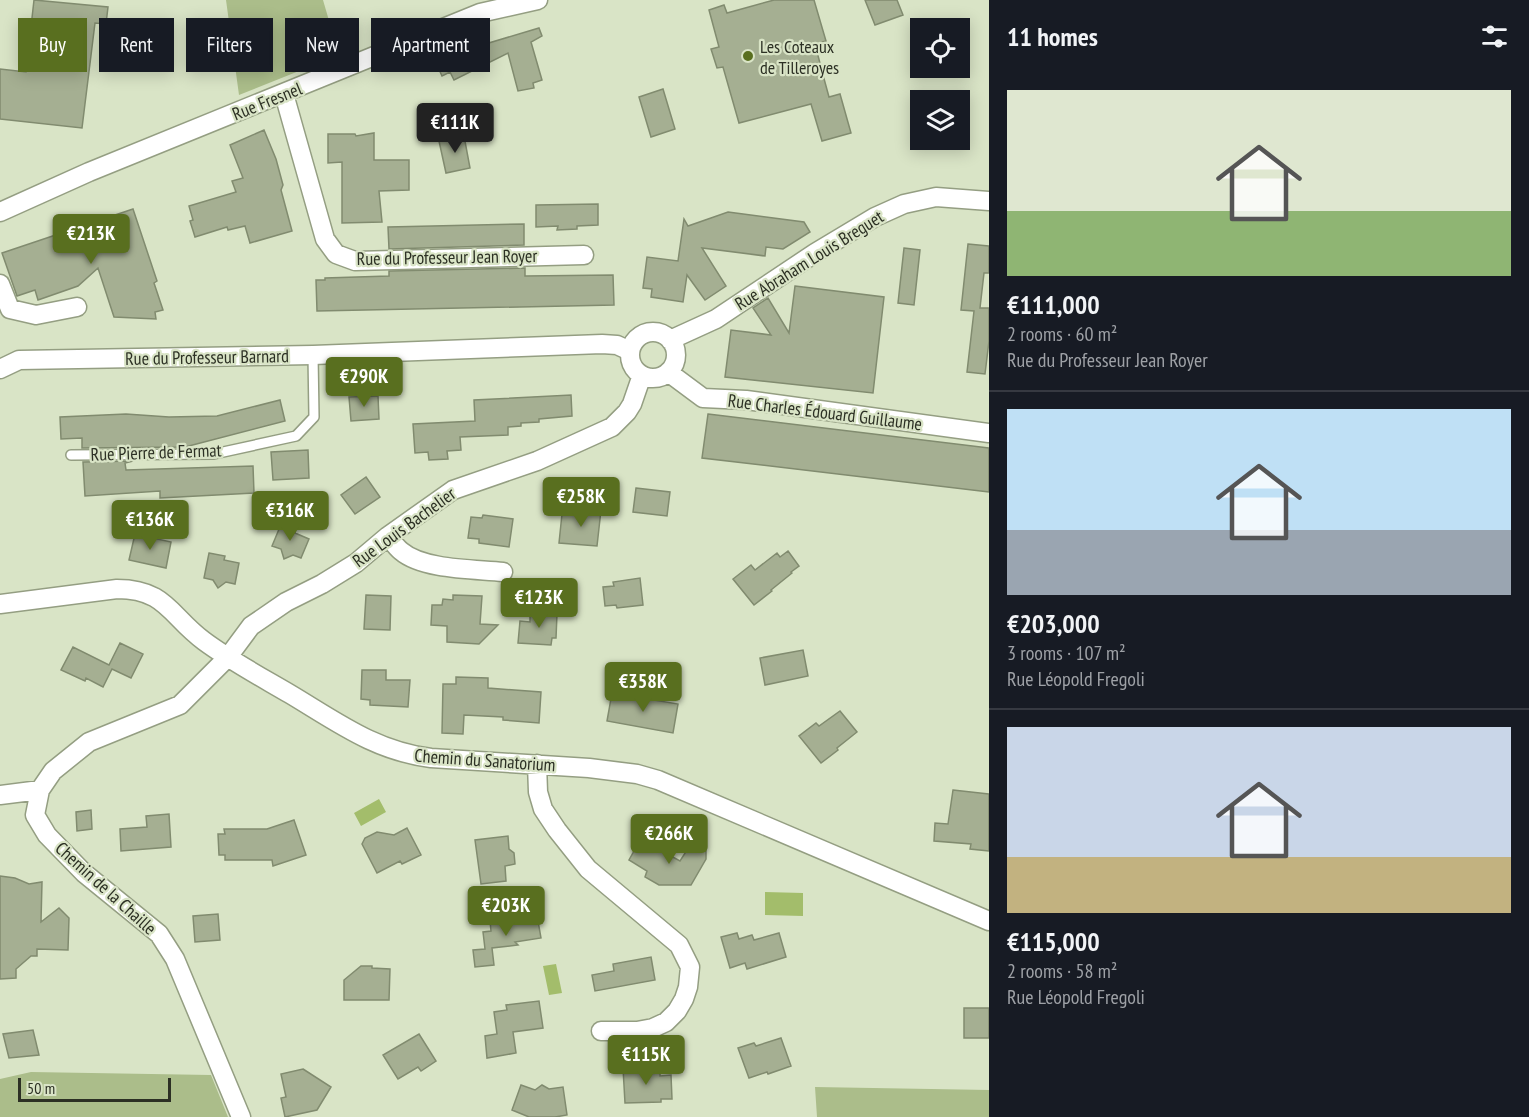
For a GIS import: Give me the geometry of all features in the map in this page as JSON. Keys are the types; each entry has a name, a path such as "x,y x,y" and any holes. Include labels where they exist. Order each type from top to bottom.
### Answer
{"street":[{"name":"Rue Fresnel","path":"0,212 90,172 480,13 538,0"},
{"name":"Rue du Professeur Jean Royer","path":"284,94 325,239 336,254 355,261 584,255"},
{"name":"Rue Abraham Louis Breguet","path":"670,340 716,319 815,253 875,217 904,204 936,197 989,201"},
{"path":"0,284 10,309 36,315 77,307"},
{"path":"657,333 670,340 676,352 673,367 668,372 656,378 648,378 636,371 632,365 630,351 633,344 643,334 657,333"},
{"name":"Rue du Professeur Barnard","path":"0,369 20,360 313,355 602,344 616,345 630,351"},
{"name":"Rue Charles Édouard Guillaume","path":"668,372 703,398 746,400 989,433"},
{"name":"Rue Louis Bachelier","path":"40,790 53,771 89,742 180,705 228,657 251,626 286,602 356,563 388,536 453,490 537,460 612,427 632,404 642,375"},
{"path":"388,536 401,551 417,560 433,565 504,572"},
{"name":"Chemin du Sanatorium","path":"0,604 117,589 133,589 149,594 163,602 186,626 228,657 355,734 392,750 431,758 590,768 637,774 658,780 989,921"},
{"path":"537,764 538,792 543,809 557,830 588,869 679,945 690,967 690,977 684,999 677,1011 666,1022 653,1028 601,1031"},
{"path":"0,795 40,790"},
{"name":"Chemin de la Chaille","path":"40,790 35,815 47,835 84,873 159,934 175,959 241,1117"}],"lane":[{"name":"Rue Pierre de Fermat","path":"71,455 214,454 296,435 314,417 313,355"}],"shaded area":[{"path":"226,0 323,0 328,18 285,18 285,72 296,72 239,95 236,72 273,72 273,18 228,18"},
{"path":"379,799 386,812 361,826 354,813"},
{"path":"538,891 540,905 515,909 513,894"},
{"path":"765,892 803,893 803,916 765,915"},
{"path":"556,964 562,993 549,995 543,966"},
{"path":"31,1072 211,1075 228,1117 0,1117 0,1079"},
{"path":"815,1087 989,1090 989,1117 817,1117"}],"building":[{"path":"34,0 108,7 107,18 99,18 99,23 95,23 82,128 0,119 0,69 18,72 87,72 87,18 32,18"},
{"path":"774,0 814,0 826,41 815,44 829,97 840,94 851,133 822,141 811,104 739,123 723,67 717,68 711,49 719,47 709,10 724,5 727,13"},
{"path":"865,0 897,0 903,15 875,25"},
{"path":"539,28 542,36 531,42 542,80 533,83 534,88 518,91 508,53 490,62 490,43"},
{"path":"450,72 470,72 454,80"},
{"path":"663,89 675,129 651,137 639,97"},
{"path":"449,117 453,134 434,138 430,121"},
{"path":"264,130 276,159 283,185 281,190 292,231 250,243 245,226 228,230 227,227 195,237 190,221 193,220 189,206 236,192 232,181 243,178 230,145"},
{"path":"374,133 374,160 409,160 409,190 379,191 382,222 342,223 342,162 328,163 328,134 355,134 356,136"},
{"path":"464,136 470,168 446,173 439,141"},
{"path":"598,204 598,225 557,230 558,226 536,227 536,205"},
{"path":"133,209 157,281 154,283 163,310 155,312 156,319 114,317 98,268 78,286 38,300 35,290 17,296 2,253"},
{"path":"728,212 804,222 810,232 783,249 766,247 765,256 702,248 726,286 705,300 687,275 683,302 651,297 652,289 643,288 647,257 678,261 684,219 688,226"},
{"path":"524,224 524,245 389,249 388,227"},
{"path":"968,244 989,246 989,273 984,273 980,308 989,308 989,341 985,374 967,372 974,311 961,310"},
{"path":"904,248 920,250 914,305 898,303"},
{"path":"525,268 525,276 613,275 614,305 317,311 316,280 325,280 325,278 389,276 389,271"},
{"path":"795,286 884,297 873,393 725,377 731,330 771,335 753,308 768,298 789,333"},
{"path":"571,395 572,416 521,423 521,426 508,427 508,435 460,437 461,450 447,451 448,459 429,460 428,452 415,453 413,424 475,421 474,400"},
{"path":"378,396 379,419 351,421 349,397"},
{"path":"280,400 285,421 185,447 82,448 82,438 61,439 60,417 126,414 169,417 217,416"},
{"path":"708,414 989,448 989,492 702,458"},
{"path":"308,450 309,478 273,480 271,452"},
{"path":"133,461 125,463 126,470 253,466 254,493 160,498 160,491 85,496 83,462"},
{"path":"366,477 380,497 355,514 341,495"},
{"path":"636,488 670,492 667,516 633,512"},
{"path":"575,508 601,510 597,546 559,543 562,514 574,515"},
{"path":"483,515 513,519 509,547 479,543 479,539 468,538 471,517 482,518"},
{"path":"282,522 296,529 295,533 309,539 301,558 293,555 284,559 281,549 272,546"},
{"path":"135,534 171,542 166,568 129,560"},
{"path":"788,551 799,566 754,605 733,579 751,565 755,570 777,553 780,557"},
{"path":"209,553 225,556 224,560 239,563 235,584 226,582 218,588 213,580 204,578"},
{"path":"640,578 643,605 617,608 616,605 605,606 603,587 614,586 613,582"},
{"path":"366,595 391,596 390,630 364,629"},
{"path":"453,595 482,596 480,624 498,625 479,644 447,642 447,626 431,625 432,605 442,605 443,599 453,600"},
{"path":"530,612 557,614 556,638 552,638 551,645 518,643 520,621 530,622"},
{"path":"120,643 143,654 131,678 112,669 103,687 86,678 85,681 61,670 73,647 109,665"},
{"path":"803,650 808,676 765,685 760,658"},
{"path":"362,670 386,670 386,680 410,680 408,707 370,705 370,700 361,699"},
{"path":"456,677 488,678 488,688 541,692 539,723 503,720 503,717 464,715 463,734 442,733 443,684 456,684"},
{"path":"612,693 678,704 673,733 607,721"},
{"path":"840,711 857,732 821,763 799,736 816,723 819,726"},
{"path":"953,790 989,794 989,851 970,849 971,844 934,841 935,823 948,824"},
{"path":"91,810 92,829 77,831 76,812"},
{"path":"169,814 171,847 121,851 120,829 147,827 146,816"},
{"path":"294,820 306,855 273,866 272,860 225,860 225,855 219,855 218,834 225,834 224,829 267,829"},
{"path":"407,828 421,855 402,864 400,861 377,873 362,844 365,838 377,832 394,835"},
{"path":"508,836 509,849 514,853 515,864 505,866 506,881 481,884 475,840"},
{"path":"639,842 647,847 649,844 680,861 687,850 697,844 706,849 706,859 691,885 659,885 645,877 647,871 629,860"},
{"path":"0,876 15,878 29,884 42,882 41,922 59,908 69,918 68,950 37,949 37,956 31,956 16,969 16,978 0,979"},
{"path":"218,914 220,940 195,942 193,916"},
{"path":"528,915 529,922 538,921 541,938 515,942 518,945 492,948 494,965 475,967 473,950 485,949 483,932 491,931 490,921"},
{"path":"737,933 739,939 752,935 754,940 779,933 786,957 747,969 745,963 730,968 721,937"},
{"path":"651,957 655,980 595,991 592,975 614,971 613,964"},
{"path":"361,966 390,969 389,1000 344,1000 344,980"},
{"path":"539,1001 543,1028 513,1032 516,1053 487,1058 485,1036 497,1034 494,1012 507,1010 506,1005"},
{"path":"964,1008 989,1008 989,1038 964,1038"},
{"path":"33,1030 39,1055 9,1058 3,1034"},
{"path":"419,1034 436,1061 421,1071 418,1067 398,1079 383,1055"},
{"path":"781,1038 791,1066 749,1078 738,1048 754,1043 756,1046"},
{"path":"643,1067 644,1074 671,1075 672,1099 661,1099 661,1102 625,1103 623,1068"},
{"path":"303,1069 331,1087 317,1110 285,1117 281,1098 286,1097 281,1074"},
{"path":"521,1085 535,1090 542,1085 549,1089 563,1087 567,1115 529,1117 512,1110"}],"place":[{"name":"Les Coteaux de Tilleroyes","path":"748,56"}]}
